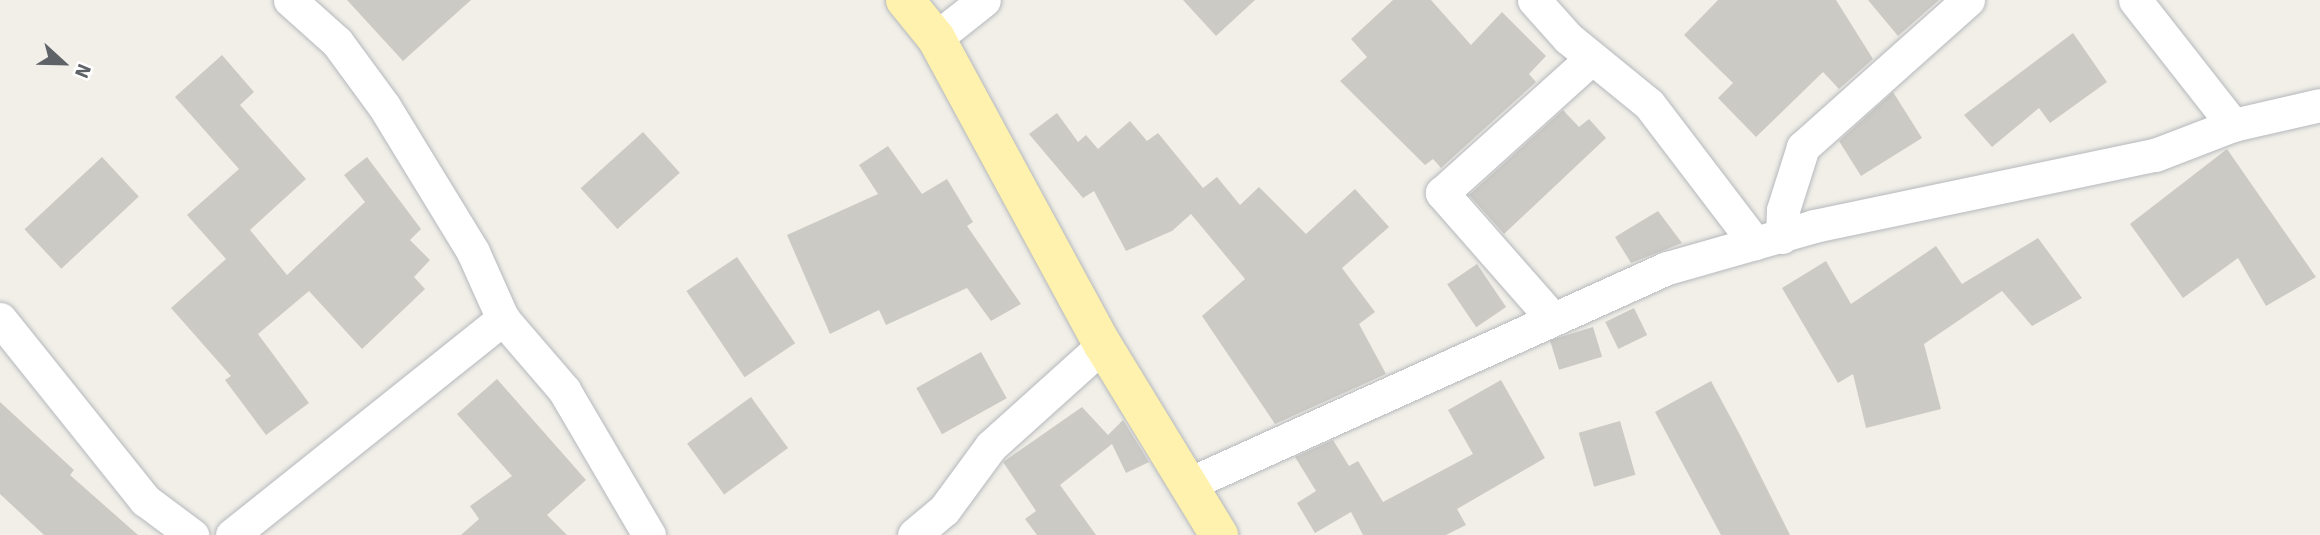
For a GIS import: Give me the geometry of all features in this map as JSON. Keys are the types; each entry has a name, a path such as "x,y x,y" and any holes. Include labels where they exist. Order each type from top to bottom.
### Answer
{"main road":[{"path":"905,0 936,38 1103,345 1191,483 1219,535"}],"street":[{"path":"290,0 337,42 384,106 473,252 502,320 564,390 649,535"},
{"path":"936,38 984,0"},
{"path":"1534,0 1592,58 1648,104 1769,240"},
{"path":"1769,240 1783,210 1803,147 1968,0"},
{"path":"2135,0 2233,125"},
{"path":"1552,318 1442,193 1592,58"},
{"path":"1191,483 1667,268 1769,240 2155,155 2233,125 2320,105"},
{"path":"0,319 145,500 192,535"},
{"path":"232,535 502,320"},
{"path":"914,535 944,510 991,446 1103,345"}],"building":[{"path":"347,0 471,0 403,61"},
{"path":"1183,0 1255,0 1216,36"},
{"path":"1393,0 1431,0 1471,45 1502,12 1546,56 1529,74 1536,82 1441,168 1433,159 1425,165 1340,81 1367,57 1351,39"},
{"path":"1718,0 1836,0 1873,59 1839,89 1823,72 1756,137 1718,98 1733,83 1684,35"},
{"path":"1868,0 1939,0 1898,36"},
{"path":"2073,33 2107,82 2050,123 2039,108 1992,147 1964,115"},
{"path":"222,55 254,92 240,105 306,179 250,230 287,275 365,202 344,175 367,157 421,229 410,240 430,260 414,277 425,289 362,349 309,291 258,334 309,403 266,435 225,380 231,376 171,308 226,259 187,215 239,169 175,97"},
{"path":"1893,92 1922,138 1861,176 1839,141"},
{"path":"1563,110 1579,127 1589,119 1606,138 1504,234 1469,195"},
{"path":"1057,113 1078,142 1086,135 1098,149 1130,121 1147,141 1158,133 1203,188 1217,177 1240,205 1259,187 1306,234 1355,189 1389,227 1342,268 1375,312 1359,324 1386,374 1275,424 1202,316 1245,279 1191,214 1172,231 1126,251 1094,191 1083,198 1029,134"},
{"path":"643,132 680,173 617,229 581,188"},
{"path":"888,146 922,194 947,179 973,222 967,226 1021,304 991,321 967,288 886,325 879,310 830,334 787,235 878,194 859,165"},
{"path":"2227,149 2316,277 2266,306 2238,258 2183,298 2130,224"},
{"path":"102,157 139,196 61,269 24,229"},
{"path":"1658,211 1682,243 1631,263 1615,237"},
{"path":"2038,238 2082,298 2032,326 2002,291 1924,344 1941,409 1866,428 1853,374 1838,383 1782,288 1826,261 1851,304 1936,246 1962,284"},
{"path":"737,257 795,343 745,377 686,291"},
{"path":"1477,264 1506,307 1476,327 1447,284"},
{"path":"1634,308 1647,335 1618,349 1605,322"},
{"path":"1593,327 1602,357 1559,370 1550,340"},
{"path":"981,352 1007,398 942,434 916,388"},
{"path":"497,379 586,480 547,515 567,535 461,535 479,519 470,506 512,476 457,414"},
{"path":"1501,380 1545,458 1457,509 1466,525 1446,535 1363,535 1351,512 1315,533 1297,503 1316,491 1295,457 1333,440 1349,466 1358,461 1383,502 1473,454 1448,410"},
{"path":"1711,381 1790,535 1721,535 1655,412"},
{"path":"751,397 788,448 724,494 687,443"},
{"path":"0,402 74,470 70,475 138,535 44,535 0,494"},
{"path":"1082,407 1108,435 1123,420 1149,462 1126,473 1112,444 1060,485 1096,535 1037,535 1025,519 1036,511 1003,462"},
{"path":"1620,421 1635,475 1594,487 1579,433"}]}
